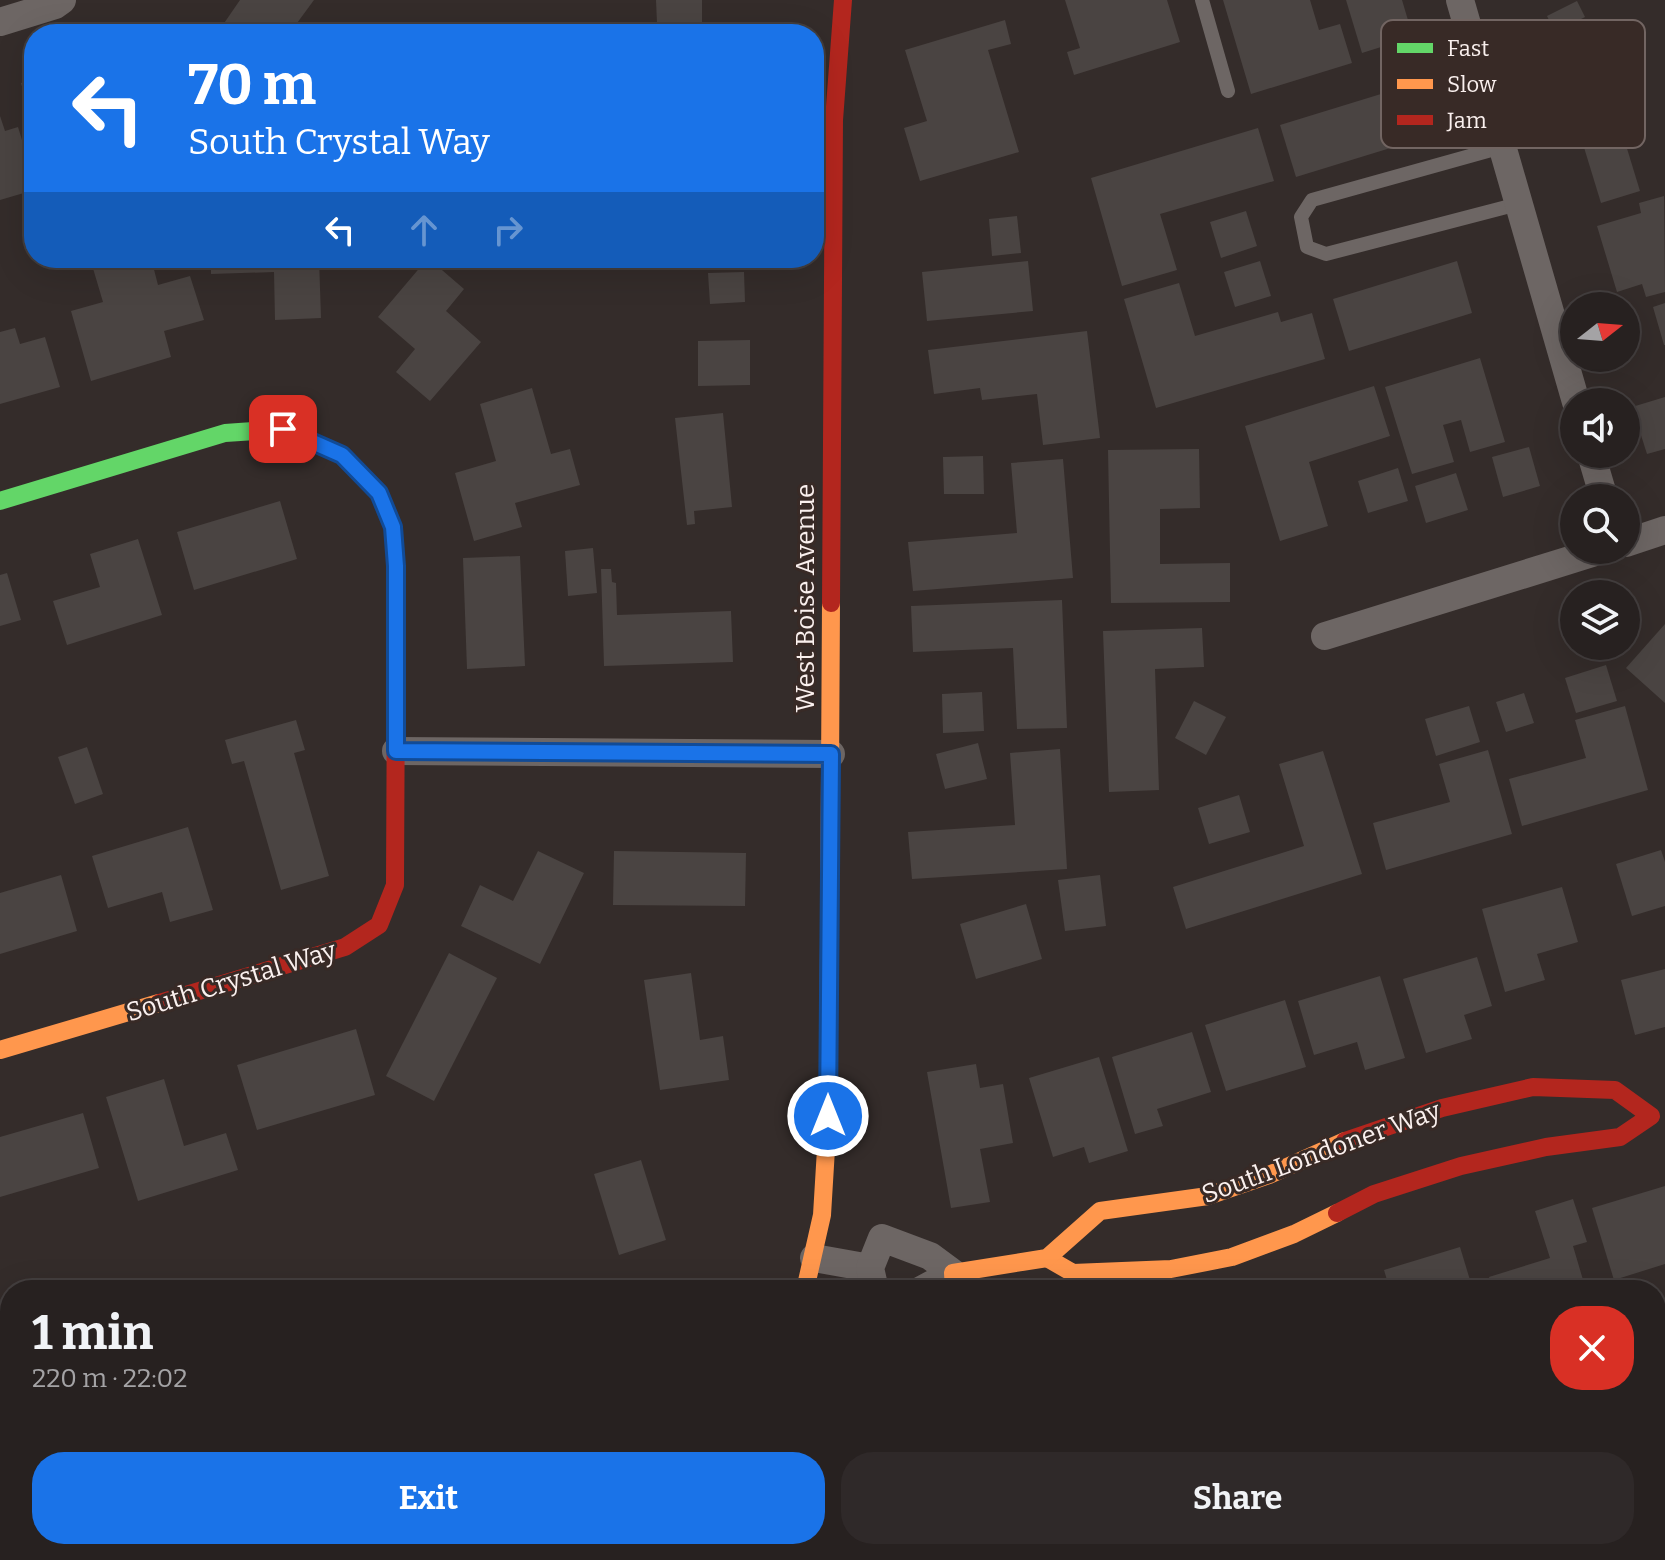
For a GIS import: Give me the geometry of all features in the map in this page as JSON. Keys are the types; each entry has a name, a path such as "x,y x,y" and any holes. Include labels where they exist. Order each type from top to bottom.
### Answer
{"street":[{"path":"0,22 62,0"},
{"name":"West Boise Avenue","path":"808,1280 822,1215 828,1116 834,120 843,0"},
{"path":"1460,0 1466,20"},
{"path":"1502,148 1572,388"},
{"name":"South Crystal Way","path":"0,501 225,433 283,429 342,455 379,493 393,527 396,566 395,885 379,925 345,947 0,1050"},
{"path":"1640,538 1665,530"},
{"path":"1325,636 1560,563"},
{"path":"396,751 831,754"},
{"name":"South Londoner Way","path":"1533,1087 1615,1090 1658,1116 1620,1137 1546,1147 1461,1166 1374,1194 1294,1234 1232,1257 1171,1269 1073,1273 1047,1258 1100,1211 1208,1196 1269,1175 1349,1139 1442,1108 1533,1087"},
{"path":"814,1258 872,1279 882,1238 930,1256 951,1280"},
{"path":"961,1280 1047,1258"}],"lane":[{"path":"1202,0 1228,91"},
{"path":"1498,148 1312,200 1301,217 1307,247 1326,254 1518,204"}],"building":[{"path":"240,0 314,0 296,24 224,24"},
{"path":"656,0 702,0 702,23 657,23"},
{"path":"1065,0 1167,0 1180,42 1074,75 1067,52 1080,48"},
{"path":"1223,0 1310,0 1319,30 1340,24 1352,63 1251,94"},
{"path":"1346,0 1402,0 1408,20 1381,20 1381,47 1362,53"},
{"path":"1577,1 1585,17 1579,20 1549,20 1547,16"},
{"path":"1005,20 1011,44 988,50 1019,152 920,181 904,128 927,121 905,50"},
{"path":"1381,94 1381,148 1390,148 1296,177 1280,125"},
{"path":"0,116 5,131 18,127 24,146 24,193 0,200"},
{"path":"1258,128 1274,181 1160,214 1177,270 1122,286 1091,178"},
{"path":"1584,148 1627,148 1640,191 1601,203"},
{"path":"1664,196 1665,292 1646,297 1642,284 1617,292 1597,226 1641,213 1639,203"},
{"path":"1246,211 1257,246 1221,258 1210,222"},
{"path":"1017,216 1021,253 992,256 989,219"},
{"path":"1028,261 1033,311 927,321 922,272"},
{"path":"1260,261 1271,296 1235,307 1224,272"},
{"path":"1457,261 1472,313 1349,351 1333,299"},
{"path":"93,268 154,268 158,285 190,276 204,320 164,331 171,357 91,381 71,311 103,302"},
{"path":"211,268 319,268 321,318 275,320 274,272 211,274"},
{"path":"420,268 440,268 464,289 446,311 481,342 430,401 396,372 415,349 378,317"},
{"path":"744,272 745,302 710,304 708,273"},
{"path":"1179,283 1195,336 1278,312 1281,322 1312,313 1325,359 1156,408 1124,299"},
{"path":"1665,303 1665,345 1664,345 1653,307"},
{"path":"15,328 20,344 45,337 60,387 0,404 0,332"},
{"path":"1087,331 1100,438 1043,445 1037,394 982,400 980,388 934,394 928,350"},
{"path":"750,340 750,385 698,386 698,341"},
{"path":"1480,358 1505,442 1470,452 1461,420 1443,425 1454,462 1412,474 1385,387"},
{"path":"1374,386 1390,436 1309,462 1328,526 1280,541 1245,426"},
{"path":"532,388 551,454 570,449 580,485 515,503 522,527 474,541 455,473 496,461 480,404"},
{"path":"1665,397 1665,449 1647,454 1640,432 1640,405"},
{"path":"723,413 732,507 694,511 695,524 687,525 675,418"},
{"path":"1529,447 1540,486 1503,497 1492,457"},
{"path":"1199,449 1200,508 1160,509 1160,564 1230,563 1230,602 1111,603 1108,450"},
{"path":"983,456 984,494 944,494 943,457"},
{"path":"1063,459 1073,578 913,591 908,542 1017,533 1011,463"},
{"path":"1398,468 1408,501 1368,513 1358,481"},
{"path":"1456,473 1468,510 1426,523 1415,486"},
{"path":"280,501 297,559 194,590 177,532"},
{"path":"138,539 162,615 67,645 53,601 100,587 90,554"},
{"path":"593,548 597,593 568,596 565,551"},
{"path":"520,556 525,666 467,669 463,558"},
{"path":"601,569 611,569 612,582 616,583 617,615 731,611 733,662 604,666"},
{"path":"7,573 21,620 0,626 0,575"},
{"path":"1062,600 1067,728 1017,729 1013,648 913,652 911,606"},
{"path":"1665,624 1665,703 1626,668 1633,660 1640,660 1640,652"},
{"path":"1202,628 1204,667 1155,669 1159,790 1109,792 1103,631"},
{"path":"1606,665 1617,701 1576,713 1565,678"},
{"path":"982,692 984,731 943,733 942,694"},
{"path":"1524,693 1534,723 1506,732 1496,702"},
{"path":"1194,701 1226,717 1206,755 1175,738"},
{"path":"1469,706 1480,742 1436,756 1425,719"},
{"path":"1625,706 1648,790 1522,826 1509,779 1586,758 1575,720"},
{"path":"296,720 305,750 294,753 329,876 281,890 244,761 232,764 225,740"},
{"path":"978,743 987,779 945,789 936,754"},
{"path":"87,747 103,794 75,804 58,757"},
{"path":"1060,749 1067,869 912,879 908,832 1015,825 1010,753"},
{"path":"1488,750 1512,834 1386,870 1373,823 1450,802 1439,764"},
{"path":"1323,751 1362,874 1186,929 1173,887 1304,846 1279,764"},
{"path":"1239,795 1250,832 1209,844 1198,808"},
{"path":"188,827 213,910 170,922 162,892 108,908 92,856"},
{"path":"1661,850 1665,862 1665,906 1632,916 1616,864"},
{"path":"538,851 584,873 540,964 461,926 480,885 513,901"},
{"path":"614,851 746,853 745,906 613,905"},
{"path":"61,875 77,931 0,954 0,893"},
{"path":"1100,875 1106,926 1065,931 1058,880"},
{"path":"1562,887 1578,942 1537,954 1545,980 1505,992 1482,909"},
{"path":"1026,904 1042,959 976,979 960,924"},
{"path":"449,953 497,978 434,1101 386,1076"},
{"path":"1477,957 1492,1006 1464,1015 1472,1039 1426,1053 1403,979"},
{"path":"1665,969 1665,1027 1635,1035 1621,980"},
{"path":"691,973 700,1040 723,1036 729,1080 660,1090 644,980"},
{"path":"1380,976 1405,1058 1365,1070 1357,1042 1314,1055 1298,1001"},
{"path":"1285,1000 1306,1067 1226,1091 1205,1025"},
{"path":"356,1029 375,1095 257,1130 237,1065"},
{"path":"1192,1032 1211,1092 1157,1109 1163,1126 1135,1134 1112,1057"},
{"path":"1099,1057 1128,1151 1089,1163 1084,1147 1053,1157 1029,1078"},
{"path":"976,1064 980,1088 1003,1084 1013,1143 980,1149 990,1202 951,1208 927,1072"},
{"path":"164,1079 184,1146 226,1133 238,1170 138,1201 106,1097"},
{"path":"83,1113 99,1168 0,1197 0,1137"},
{"path":"641,1160 666,1240 619,1255 594,1174"},
{"path":"1665,1186 1665,1264 1614,1280 1592,1208"},
{"path":"1573,1199 1587,1242 1573,1246 1583,1280 1490,1280 1489,1277 1550,1258 1535,1211"},
{"path":"1460,1247 1470,1280 1387,1280 1384,1270"}],"traffic: fast":[{"path":"0,501 225,433 283,429 342,455 379,493 393,527 396,668"}],"traffic: slow":[{"path":"807,1280 822,1215 828,1116 831,603"},
{"path":"0,1050 159,1003"},
{"path":"953,1280 953,1273 1047,1258 1100,1211 1208,1196 1269,1175 1345,1141"},
{"path":"1047,1258 1073,1273 1171,1269 1232,1257 1294,1234 1337,1213"}],"traffic: jam":[{"path":"831,603 834,120 843,0"},
{"path":"159,1003 345,947 379,925 395,885 396,668"},
{"path":"1337,1213 1374,1194 1461,1166 1546,1147 1620,1137 1651,1116 1615,1090 1533,1087 1442,1108 1345,1141"}],"route":[{"path":"283,429 342,455 379,493 393,527 396,566 396,751 831,754 828,1116"}]}
